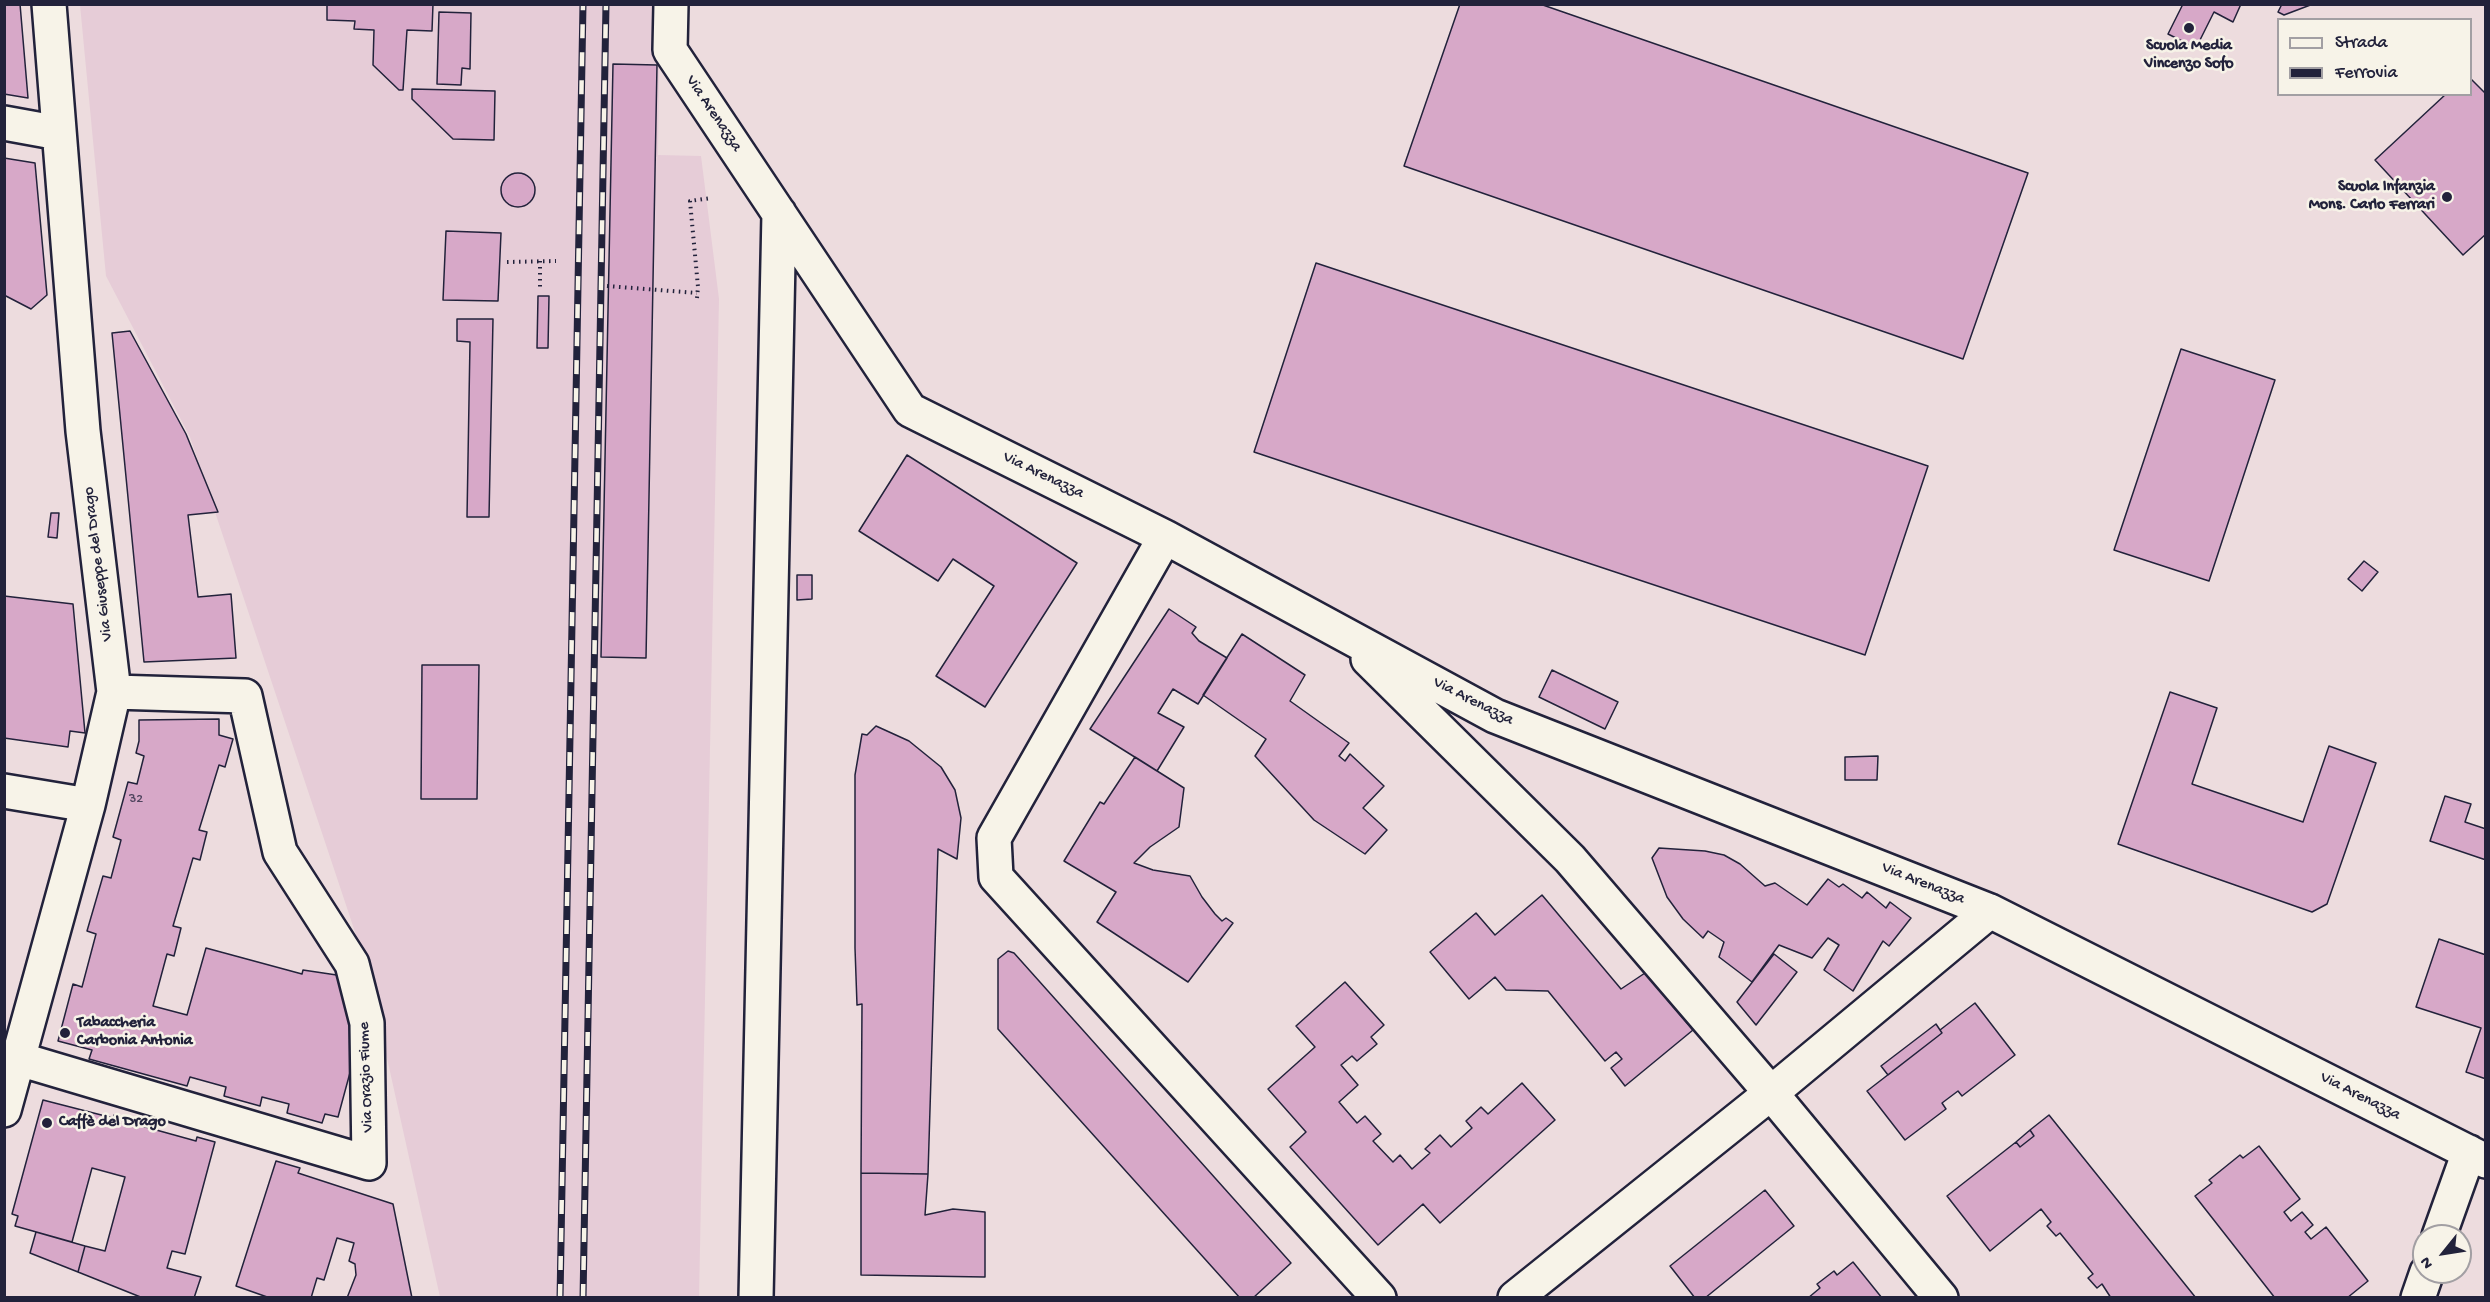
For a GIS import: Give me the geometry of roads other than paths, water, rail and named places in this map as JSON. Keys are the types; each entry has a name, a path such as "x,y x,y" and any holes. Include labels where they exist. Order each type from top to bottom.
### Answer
{"street":[{"name":"Via Giuseppe del Drago","path":"4,1110 12,1059 88,805 114,692 83,432 49,4"},
{"name":"Via Arenazza","path":"671,4 670,50 910,410 1165,537 1495,716 1990,911 2477,1156"},
{"path":"4,123 59,133"},
{"path":"756,1298 779,213"},
{"path":"1165,537 994,838 996,877 1379,1298"},
{"path":"1342,633 1570,859 1771,1093 1941,1298"},
{"name":"Via Orazio Fiume","path":"12,1059 369,1164 367,1023 352,964 280,852 245,696 114,692"},
{"path":"4,791 88,805"},
{"path":"1515,1298 1771,1093 1990,911"},
{"path":"2445,1224 2477,1156"}],"railway":[{"path":"560,1298 583,4"},
{"path":"583,1298 606,4"}],"place":[{"name":"Scuola Media Vincenzo Sofo","path":"2189,28"},
{"name":"Scuola Infanzia Mons. Carlo Ferrari","path":"2447,197"},
{"name":"Tabaccheria Carbonia Antonia","path":"65,1033"},
{"name":"Caffè del Drago","path":"47,1123"}]}
